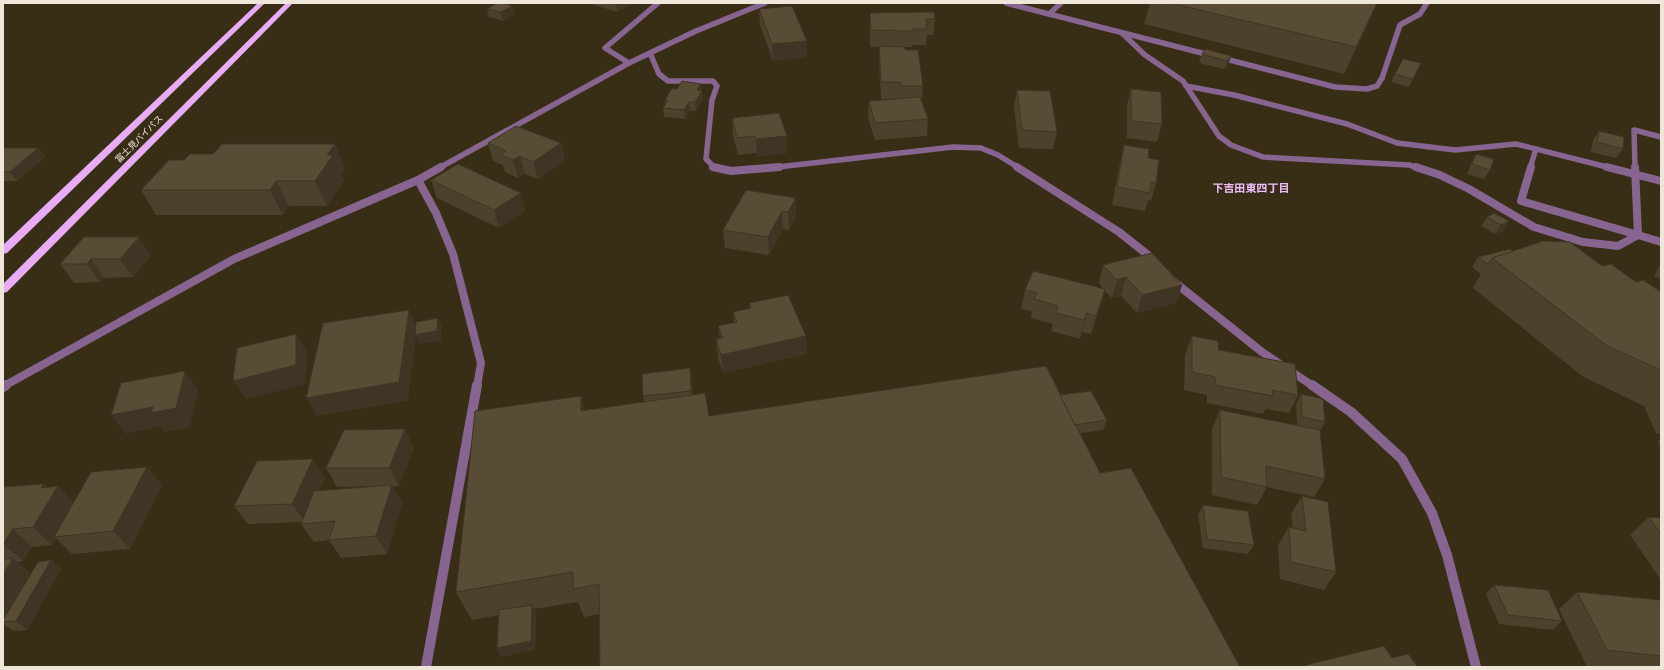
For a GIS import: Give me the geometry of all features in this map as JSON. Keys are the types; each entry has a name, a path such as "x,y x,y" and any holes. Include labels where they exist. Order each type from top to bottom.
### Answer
{"highway":[{"name":"富士見バイパス","path":"3,251 262,3"},
{"name":"富士見バイパス","path":"3,290 290,3"}],"street":[{"path":"629,63 605,48 658,3"},
{"path":"3,387 234,259 418,180 629,63 696,31 765,3"},
{"path":"1006,3 1335,87 1367,89 1377,86 1382,78 1400,25 1416,17 1425,9 1427,3"},
{"path":"1049,14 1061,3"},
{"path":"1122,33 1145,55 1183,81 1219,136 1231,145 1263,157 1409,165 1440,175 1469,189 1534,227 1583,242 1618,246 1638,235"},
{"path":"650,53 659,74 668,81 713,81 717,86 712,100 706,158 714,168 731,171 772,168 954,147 981,148 998,155 1119,232 1148,255 1162,271 1262,352 1351,412 1402,459 1432,513 1447,555 1476,667"},
{"path":"1186,86 1234,95 1346,124 1397,143 1455,150 1516,144 1661,181"},
{"path":"1638,235 1634,130 1661,137"},
{"path":"1536,149 1521,201 1661,242"},
{"path":"418,180 436,213 452,254 481,363 426,667"}],"building":[{"path":"497,3 513,6 500,12 487,9"},
{"path":"1170,3 1377,3 1356,47"},
{"path":"792,6 807,41 772,44 759,9"},
{"path":"934,12 935,19 926,19 927,29 913,29 913,31 871,30 870,13"},
{"path":"879,46 905,47 905,50 918,50 923,86 901,86 901,82 881,82"},
{"path":"1205,49 1231,56 1227,61 1202,54"},
{"path":"1403,59 1421,63 1413,79 1395,74"},
{"path":"682,81 701,84 697,90 702,91 695,102 689,102 684,110 663,108 668,100 665,100 672,88 677,89"},
{"path":"1131,89 1161,92 1162,124 1131,121"},
{"path":"1017,90 1050,91 1057,132 1022,130"},
{"path":"920,97 928,119 875,123 869,101"},
{"path":"779,113 787,136 756,139 755,136 737,138 732,118"},
{"path":"516,126 561,143 533,162 520,156 513,160 500,154 506,151 488,143"},
{"path":"1599,131 1624,137 1623,149 1597,142"},
{"path":"222,144 335,144 327,155 333,155 315,181 276,181 270,190 141,190 169,160 184,160 190,154 213,154"},
{"path":"1124,145 1149,149 1148,158 1159,160 1156,183 1151,182 1150,193 1117,187"},
{"path":"3,148 38,148 10,172 3,172"},
{"path":"1476,154 1494,159 1490,170 1472,164"},
{"path":"458,164 521,193 494,210 431,180"},
{"path":"746,190 796,198 788,212 782,211 768,237 723,230"},
{"path":"1494,213 1509,221 1501,225 1487,217"},
{"path":"84,237 139,237 120,259 91,259 87,264 60,264"},
{"path":"1543,241 1570,242 1602,266 1611,264 1636,282 1643,280 1661,292 1661,370 1607,346 1492,258"},
{"path":"1510,249 1513,251 1492,258 1488,264 1478,257"},
{"path":"1152,253 1182,285 1142,295 1126,277 1117,280 1103,265"},
{"path":"1033,271 1105,289 1096,316 1087,313 1084,320 1056,313 1058,306 1034,299 1037,293 1025,290"},
{"path":"788,295 806,336 721,355 716,339 723,338 718,326 737,322 733,312 751,308 749,303"},
{"path":"409,310 399,382 306,398 323,323"},
{"path":"438,318 437,331 415,335 416,322"},
{"path":"296,334 296,365 233,381 237,348"},
{"path":"1192,336 1218,341 1219,350 1295,364 1298,395 1272,390 1273,396 1215,385 1215,377 1192,372"},
{"path":"1046,366 1100,473 1131,468 1240,667 600,667 599,584 573,589 573,572 456,592 475,411 581,396 581,411 705,393 709,416"},
{"path":"690,368 691,391 643,396 642,374"},
{"path":"185,371 176,408 151,413 153,407 111,415 121,383"},
{"path":"1091,391 1107,420 1075,425 1060,395"},
{"path":"1301,394 1323,399 1325,422 1302,417"},
{"path":"1220,410 1320,430 1325,479 1266,466 1267,487 1221,477"},
{"path":"405,429 389,468 326,468 344,430"},
{"path":"313,459 292,504 234,506 257,461"},
{"path":"147,467 113,531 54,537 91,472"},
{"path":"43,484 41,488 58,486 33,527 13,529 3,544 3,487"},
{"path":"392,485 376,536 329,540 335,521 301,524 314,491"},
{"path":"1302,496 1328,502 1336,572 1291,562 1289,527 1306,531"},
{"path":"1203,505 1248,511 1254,545 1207,539"},
{"path":"1649,517 1661,518 1661,534"},
{"path":"13,558 3,575 3,559"},
{"path":"51,560 16,621 3,622 38,562"},
{"path":"1494,585 1548,590 1562,621 1508,615"},
{"path":"1577,592 1661,600 1661,656 1607,650"},
{"path":"532,605 531,641 497,648 499,610"},
{"path":"1384,646 1392,658 1408,654 1418,667 1307,667 1306,665"}],"district":[{"name":"下吉田東四丁目","path":"1251,188"}]}
